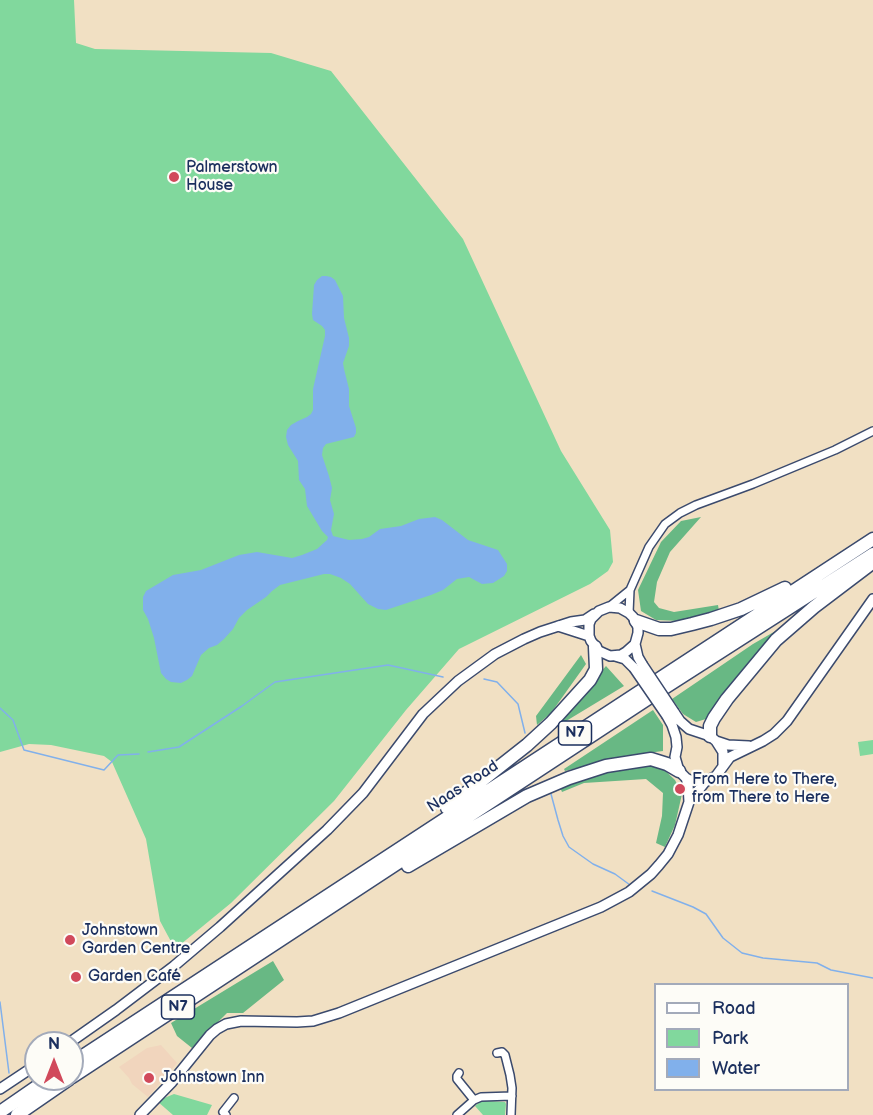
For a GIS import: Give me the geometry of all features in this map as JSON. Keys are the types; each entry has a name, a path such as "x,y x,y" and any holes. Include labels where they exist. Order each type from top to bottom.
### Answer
{"highway":[{"path":"633,617 659,629 671,629 741,609 774,594 873,534"},
{"name":"Naas Road","path":"84,1068 281,933 873,539"},
{"name":"Naas Road","path":"84,1056 281,933 873,554"},
{"path":"709,737 710,726 727,699 776,640 813,607 873,563"},
{"name":"N7","path":"281,933 527,745 551,723 590,680 596,669 595,648"},
{"name":"N7","path":"281,933 323,917 509,806 549,786 590,771 639,760 660,760 682,774"},
{"path":"0,1112 31,1091"},
{"name":"Naas Road","path":"17,1115 51,1091"}],"street":[{"path":"84,1032 174,966 327,830 363,793 423,714 458,681 495,654 540,632 585,620 609,607 630,590 657,534 665,524 680,513 814,459 873,431"},
{"path":"630,590 633,617 638,633 635,644 638,666"},
{"path":"140,1115 172,1082 210,1035 226,1024 241,1021 297,1022 326,1018 616,900 642,883 668,854 695,792 705,782 716,776 730,757 774,734 787,721 873,599"},
{"path":"609,607 620,608 633,617"},
{"path":"594,614 589,624 589,636 595,648 604,654 625,659 638,666 670,714 677,747 675,757 688,784 689,802"},
{"path":"558,626 589,636"},
{"path":"615,656 626,652 635,644"},
{"path":"670,714 689,729 730,746 751,746"},
{"path":"677,747 689,735 709,737 723,752 723,765"},
{"path":"682,774 698,783 705,782"},
{"path":"497,1053 502,1052 505,1055 510,1075 511,1115"},
{"path":"0,1089 24,1073"},
{"path":"459,1073 457,1079 474,1100"},
{"path":"457,1115 481,1097 512,1096"},
{"path":"226,1115 223,1112 234,1098"}],"shaded area":[{"path":"161,1045 177,1063 148,1097 132,1084 119,1067 147,1048"}],"green space":[{"path":"0,0 74,0 76,43 95,49 271,53 331,71 463,239 561,451 610,530 613,562 608,571 590,584 459,649 406,710 334,801 231,903 175,949 160,921 146,839 112,762 104,756 51,745 29,744 0,752"},
{"path":"701,517 670,552 657,582 654,602 659,608 674,612 718,605 719,611 679,621 656,620 641,611 638,590 661,542 681,521"},
{"path":"786,625 722,695 706,719 696,722 683,714 672,699 753,644"},
{"path":"581,655 586,664 551,713 537,725 536,716"},
{"path":"606,666 624,686 548,732"},
{"path":"653,710 663,725 663,751 624,756 565,771 564,769"},
{"path":"873,740 873,754 860,756 858,742"},
{"path":"656,762 675,780 682,794 675,825 665,847 656,843 662,816 663,793 646,779 584,783 562,792 559,785 615,767"},
{"path":"273,961 284,980 243,1013 227,1013 192,1048 177,1036 171,1023"},
{"path":"174,1094 212,1105 207,1115 173,1115 157,1101"},
{"path":"486,1101 505,1102 505,1115 483,1115 475,1106"}],"water":[{"path":"322,276 335,280 343,296 349,346 343,363 349,389 349,406 356,428 354,437 326,444 323,448 322,455 332,488 330,500 334,514 331,530 333,536 349,540 362,539 380,529 435,517 468,540 498,550 507,564 507,571 504,576 493,583 482,584 469,577 457,579 443,590 386,610 368,604 350,584 330,574 280,585 247,610 224,639 201,655 192,676 181,683 171,682 161,673 154,638 143,610 143,597 146,591 173,575 201,570 239,555 257,552 292,558 317,549 327,540 328,537 307,506 305,489 299,480 298,461 286,437 291,425 307,417 313,410 313,389 325,330 313,320 312,314 314,285"}],"waterway":[{"path":"148,752 179,747 275,682 388,665 443,677"},
{"path":"484,679 497,682 518,704 525,733"},
{"path":"0,708 13,720 24,750 104,770 118,755 139,754"},
{"path":"551,794 563,836 569,847 630,885"},
{"path":"652,891 706,914 723,938 742,953 763,958 817,963 831,970 873,978"},
{"path":"0,1002 9,1073"}],"place":[{"name":"Palmerstown House","path":"174,177"},
{"name":"From Here to There, from There to Here","path":"680,789"},
{"name":"Johnstown Garden Centre","path":"70,940"},
{"name":"Garden Café","path":"76,977"},
{"name":"Johnstown Inn","path":"149,1078"}]}
